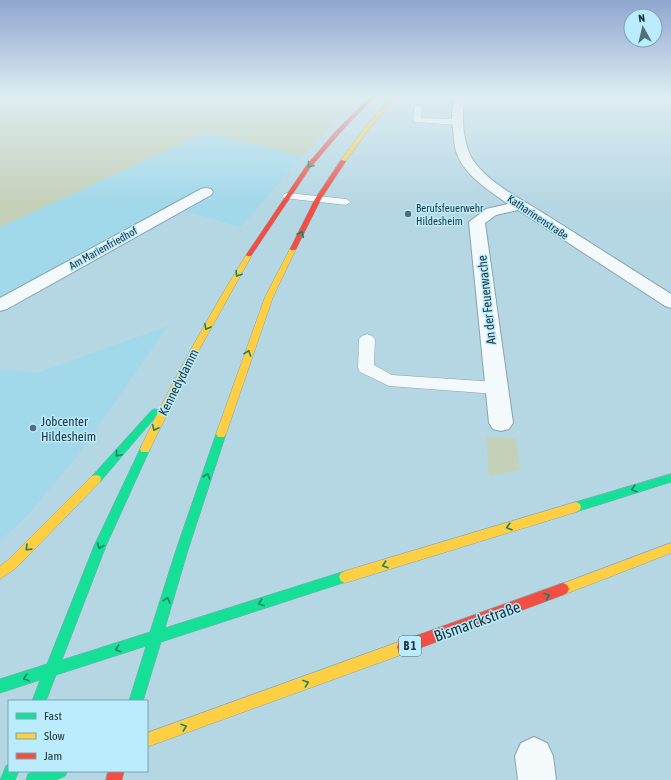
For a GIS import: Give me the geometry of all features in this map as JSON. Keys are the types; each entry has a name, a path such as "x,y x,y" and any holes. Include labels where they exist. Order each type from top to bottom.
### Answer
{"main road":[{"name":"Kennedydamm","path":"39,700 100,546 171,393 226,293 288,196 308,167 339,131"},
{"path":"136,700 182,550 269,297 318,200 336,170 365,131"},
{"path":"0,573 12,564 88,489 171,393"},
{"path":"0,686 299,590 671,478"},
{"name":"Bismarckstraße","path":"148,740 543,597 671,548"},
{"path":"34,780 57,772"}],"street":[{"name":"Katharinenstraße","path":"460,131 465,158 478,173 496,189 671,302"},
{"name":"Am Marienfriedhof","path":"0,305 206,192"},
{"name":"An der Feuerwache","path":"501,423 477,222 491,212 520,205"}],"lane":[{"path":"288,196 346,202"},
{"path":"367,339 366,368 389,380 496,388"}],"shaded area":[{"path":"205,133 302,156 241,227 174,208 0,301 0,227"},
{"path":"168,326 79,454 25,518 0,541 0,369 37,373"}],"green space":[{"path":"0,131 327,131 302,156 205,133 0,227"},
{"path":"486,437 516,439 520,470 489,476"}],"traffic: fast":[{"path":"96,479 155,412"},
{"path":"136,700 182,550 221,434"},
{"path":"39,700 100,546 145,449"},
{"path":"576,507 671,478"},
{"path":"0,686 345,577"},
{"path":"7,780 11,772"},
{"path":"34,780 57,772"}],"traffic: slow":[{"path":"343,161 365,131"},
{"path":"221,434 269,297 293,249"},
{"path":"145,449 194,350 249,255"},
{"path":"0,573 12,564 96,479"},
{"path":"345,577 576,507"},
{"path":"563,589 671,548"},
{"path":"148,740 404,647"}],"traffic: jam":[{"path":"249,255 308,167 339,131"},
{"path":"293,249 318,199 343,161"},
{"path":"404,647 563,589"},
{"path":"114,780 116,772"}],"place":[{"name":"Berufsfeuerwehr Hildesheim","path":"408,214"},
{"name":"Jobcenter Hildesheim","path":"33,428"}]}
